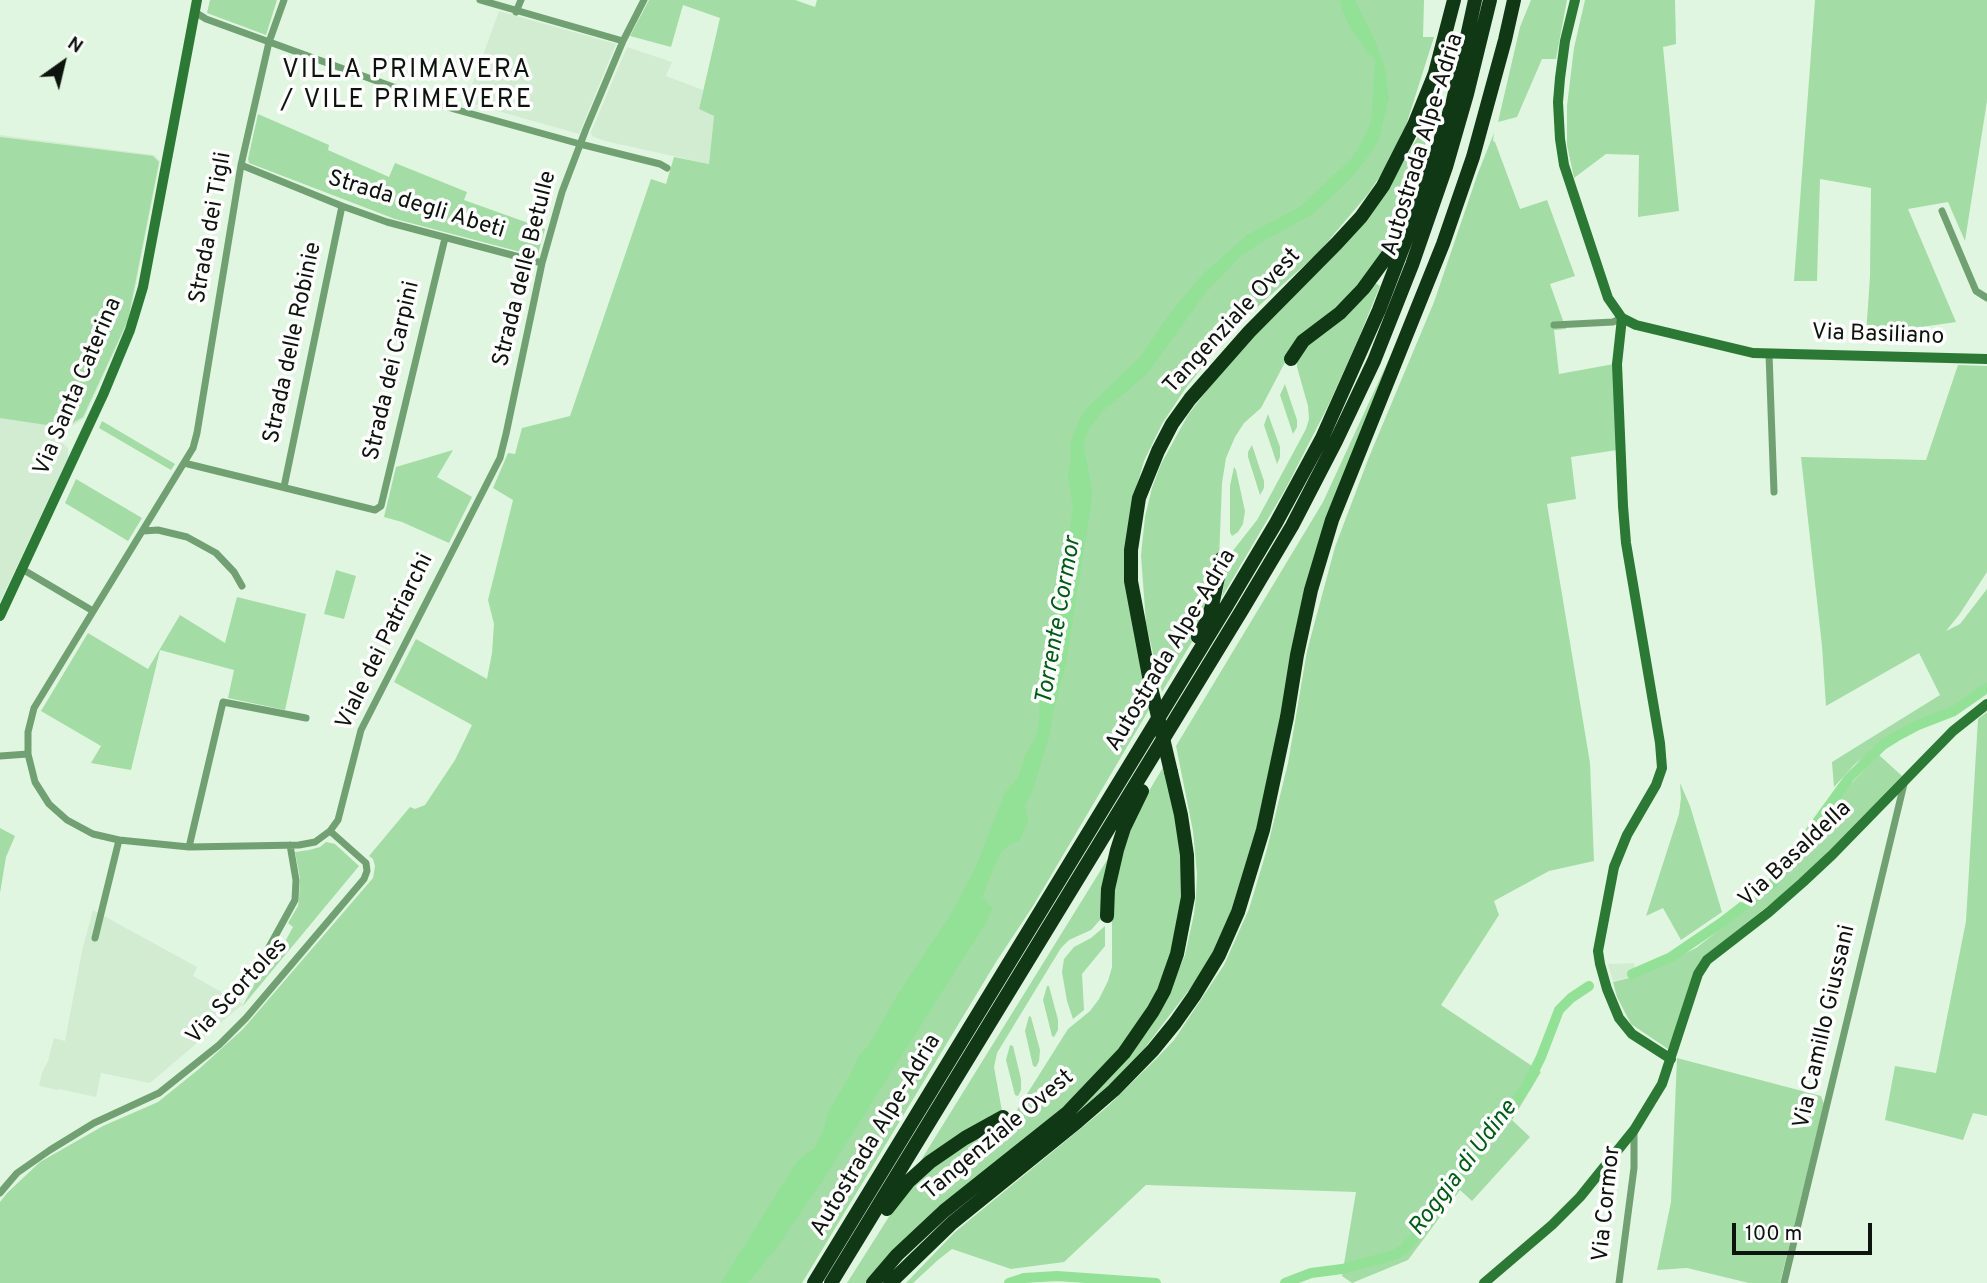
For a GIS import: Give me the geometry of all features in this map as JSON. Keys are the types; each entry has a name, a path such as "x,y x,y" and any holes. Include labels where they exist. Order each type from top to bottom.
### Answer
{"highway":[{"name":"Tangenziale Ovest","path":"873,1283 897,1255 944,1212 1067,1113 1124,1054 1164,990 1177,954 1188,897 1187,855 1181,815 1151,687 1131,581 1131,550 1139,498 1158,451 1172,424 1190,399 1249,332 1313,270 1360,217 1383,186 1415,125 1435,73 1454,0"},
{"name":"Autostrada Alpe-Adria","path":"814,1283 1276,523 1322,438 1379,310 1420,203 1453,101 1475,0"},
{"name":"Autostrada Alpe-Adria","path":"832,1283 1292,526 1336,441 1374,361 1412,265 1446,167 1490,0"},
{"name":"Tangenziale Ovest","path":"890,1283 952,1223 1114,1090 1175,1023 1219,955 1238,912 1272,796 1308,603 1332,520 1443,244 1473,158 1514,0"},
{"path":"1505,40 1521,0"},
{"path":"1291,359 1303,341 1340,313 1363,289 1420,203"},
{"path":"1168,702 1172,678 1207,621 1222,558"},
{"path":"1107,916 1112,870 1124,828 1132,809 1178,730 1189,695"},
{"path":"832,1283 854,1260 895,1197 909,1181 952,1147 1003,1117"}],"street":[{"name":"Via Santa Caterina","path":"0,616 103,395 130,330 150,253 197,0"},
{"name":"Strada dei Tigli","path":"184,463 193,448 197,433 242,165 269,42 284,0"},
{"path":"480,0 623,41"},
{"path":"516,12 521,0"},
{"name":"Strada delle Betulle","path":"506,435 542,263 562,192 623,41 644,0"},
{"path":"1575,0 1565,41 1558,102 1560,139 1568,181 1608,298 1622,318 1618,364 1625,531 1662,768 1656,785 1627,835 1614,867 1598,951 1605,984 1619,1018 1632,1034 1671,1059"},
{"path":"195,12 199,16 454,109 667,168"},
{"name":"Strada degli Abeti","path":"242,165 387,222 542,263"},
{"name":"Strada delle Robinie","path":"284,487 342,206"},
{"path":"1942,211 1976,291 1987,298"},
{"name":"Strada dei Carpini","path":"284,487 375,510 381,506 445,238"},
{"path":"1554,325 1614,322 1622,318"},
{"name":"Via Basiliano","path":"1622,318 1636,325 1753,354 1987,359"},
{"path":"1769,354 1774,492"},
{"name":"Viale dei Patriarchi","path":"330,831 338,820 361,730 499,458 506,435"},
{"path":"284,487 184,463 34,708 28,732 28,754 35,782 49,804 67,820 93,834 120,840 189,847 290,845 315,842 330,831"},
{"path":"143,531 158,530 187,537 206,547 216,553 234,572 242,586"},
{"path":"22,569 93,611"},
{"path":"189,847 223,702 306,718"},
{"name":"Via Basaldella","path":"1484,1283 1528,1247 1580,1197 1634,1130 1662,1084 1698,974 1707,960 1802,883 1953,731 1987,704"},
{"path":"0,756 28,754"},
{"name":"Via Camillo Giussani","path":"1784,1283 1905,779"},
{"name":"Via Scortoles","path":"0,1194 17,1173 50,1150 94,1123 159,1093 211,1052 246,1018 364,879 366,863 330,831"},
{"path":"94,938 120,840"},
{"path":"257,969 295,900 296,880 290,845"},
{"name":"Via Cormor","path":"1619,1283 1634,1168 1634,1130"}],"shaded area":[{"path":"210,0 277,0 266,35 207,13"},
{"path":"649,0 795,0 815,7 817,0 1424,0 1423,37 1434,37 1402,138 1368,194 1318,253 1243,320 1216,350 1162,424 1144,461 1133,499 1126,549 1150,708 1033,906 996,962 802,1283 0,1283 0,1202 7,1193 40,1162 103,1126 158,1102 243,1029 373,878 375,866 369,856 410,807 415,809 425,805 455,760 472,725 394,682 416,639 487,679 494,624 488,600 513,500 493,488 508,453 515,454 522,428 570,416 651,179 666,184 674,157 709,164 714,116 699,109 720,18 683,5 671,47 630,36"},
{"path":"1531,0 1567,0 1556,59 1542,59 1517,117 1498,122 1520,27"},
{"path":"1585,0 1675,0 1676,44 1663,47 1679,211 1638,217 1639,155 1606,154 1574,178 1567,145 1567,106 1574,48"},
{"path":"1815,0 1987,0 1987,101 1965,241 1948,202 1908,209 1956,322 1866,335 1871,188 1820,179 1817,281 1794,281"},
{"path":"499,11 616,44 579,134 466,102"},
{"path":"627,47 672,62 666,76 703,90 699,109 714,116 709,164 592,136 591,132"},
{"path":"1440,86 1444,87 1397,231 1366,280 1292,349 1261,408 1244,423 1235,437 1226,458 1222,483 1219,559 1199,630 1162,692 1146,623 1141,555 1145,517 1161,464 1188,415 1221,372 1392,182 1420,133"},
{"path":"258,114 329,145 328,150 389,177 395,163 467,192 464,200 545,229 538,254 536,256 395,219 249,163"},
{"path":"1494,133 1493,141 1520,209 1547,200 1575,276 1550,284 1566,329 1554,330 1559,374 1614,364 1617,450 1571,457 1576,499 1547,504 1590,763 1594,861 1549,871 1494,901 1499,915 1441,1005 1541,1072 1512,1120 1530,1137 1472,1201 1460,1190 1408,1260 1352,1283 1342,1276 1356,1192 1146,1185 1064,1262 1011,1269 952,1249 913,1283 906,1283 955,1232 1107,1107 1157,1058 1174,1040 1224,965 1249,909 1267,849 1288,763 1307,651 1335,547 1369,457 1434,302"},
{"path":"0,135 154,155 160,161 129,320 84,418 61,429 60,441 68,448 68,458 0,602"},
{"path":"0,137 153,156 159,162 128,320 83,417 60,427 0,418"},
{"path":"1375,283 1380,286 1328,406 1286,488 1222,597 1228,557 1257,520 1306,429 1309,419 1308,406 1297,367 1302,350"},
{"path":"1395,346 1335,504 1264,805 1229,917 1214,951 1195,982 1144,1049 1110,1084 1048,1138 1108,1080 1133,1051 1167,998 1185,955 1194,914 1197,874 1193,831 1176,746 1323,502"},
{"path":"1958,365 1987,366 1987,572 1946,631 1960,624 1987,589 1987,684 1951,709 1934,714 1887,740 1855,764 1834,787 1832,762 1940,695 1919,653 1826,706 1801,457 1926,460"},
{"path":"1285,384 1297,420 1293,434 1280,395"},
{"path":"1268,414 1280,447 1277,464 1264,425"},
{"path":"102,421 175,464 171,470 99,428"},
{"path":"1252,445 1264,481 1260,495 1248,457"},
{"path":"453,450 437,477 472,497 449,543 384,517 396,467"},
{"path":"1234,467 1245,511 1243,524 1232,536 1230,486"},
{"path":"76,479 142,518 128,541 65,503"},
{"path":"336,570 356,576 344,619 324,614"},
{"path":"237,597 306,614 285,710 228,698 234,670 160,650 131,770 91,763 101,746 41,711 88,633 148,669 180,615 225,643"},
{"path":"1987,712 1987,1116 1973,1113 1963,1140 1885,1120 1895,1066 1936,1073 1966,921 1978,719"},
{"path":"1879,755 1902,776 1822,858 1778,898 1707,954 1668,1049 1631,1024 1617,997 1613,982 1637,976 1696,948 1762,897 1784,875 1838,797"},
{"path":"1165,764 1175,802 1185,889 1167,968 1129,1039 1089,1085 865,1283 847,1283 897,1204 921,1176 1015,1113 1068,1029 1090,1011 1099,999 1112,967 1112,897 1126,839 1143,801"},
{"path":"1680,783 1690,806 1722,912 1681,940 1663,908 1646,916 1679,814"},
{"path":"0,828 15,836 6,857 0,893"},
{"path":"326,842 335,844 359,866 242,1007 258,977 267,975 293,927 288,923 298,906 300,878 295,852 320,847"},
{"path":"1112,852 1100,920 1091,930 1069,940 1061,948 997,1053 994,1067 1002,1111 918,1165"},
{"path":"93,910 197,967 193,976 243,1004 150,1083 101,1073 96,1097 39,1086 54,1038 65,1041 82,951"},
{"path":"1105,926 1105,946 1082,974 1084,1010 1073,1019 1062,972 1064,959 1074,947"},
{"path":"1634,963 1637,976 1613,981 1608,964"},
{"path":"1047,986 1058,1020 1058,1030 1054,1037 1043,1000"},
{"path":"1029,1016 1040,1050 1036,1067 1033,1066 1025,1031"},
{"path":"1010,1045 1013,1046 1021,1079 1018,1096 1015,1095 1006,1060"},
{"path":"1677,1058 1821,1096 1824,1104 1780,1283 1749,1283 1687,1268 1657,1270 1671,1202"}],"water":[{"name":"Torrente Cormor","path":"1340,0 1355,0 1376,43 1385,69 1389,97 1376,146 1354,175 1311,215 1260,243 1239,258 1206,292 1147,374 1103,411 1089,429 1085,453 1092,490 1091,505 1066,662 1050,733 1033,790 1025,805 1028,822 1019,841 1010,844 1000,853 982,897 992,908 987,921 778,1246 748,1283 721,1283 796,1163 814,1149 828,1112 859,1055 868,1046 900,991 951,914 976,867 1003,797 1018,778 1025,756 1037,734 1041,665 1054,613 1073,508 1068,476 1070,446 1082,415 1140,357 1171,312 1202,275 1247,235 1301,206 1352,158 1362,142 1372,112 1375,59 1350,27"}],"waterway":[{"name":"Roggia di Udine","path":"1632,974 1671,957 1773,883 1849,778 1883,745 1918,725 1954,711 1987,688"},
{"name":"Roggia di Udine","path":"1285,1283 1311,1273 1342,1269 1394,1255 1404,1249 1455,1180 1482,1149 1527,1085 1559,1010 1589,986"},
{"name":"Roggia di Udine","path":"1009,1283 1024,1278 1057,1276 1156,1283"}],"district":[{"name":"VILLA PRIMAVERA / VILE PRIMEVERE","path":"407,87"}]}
